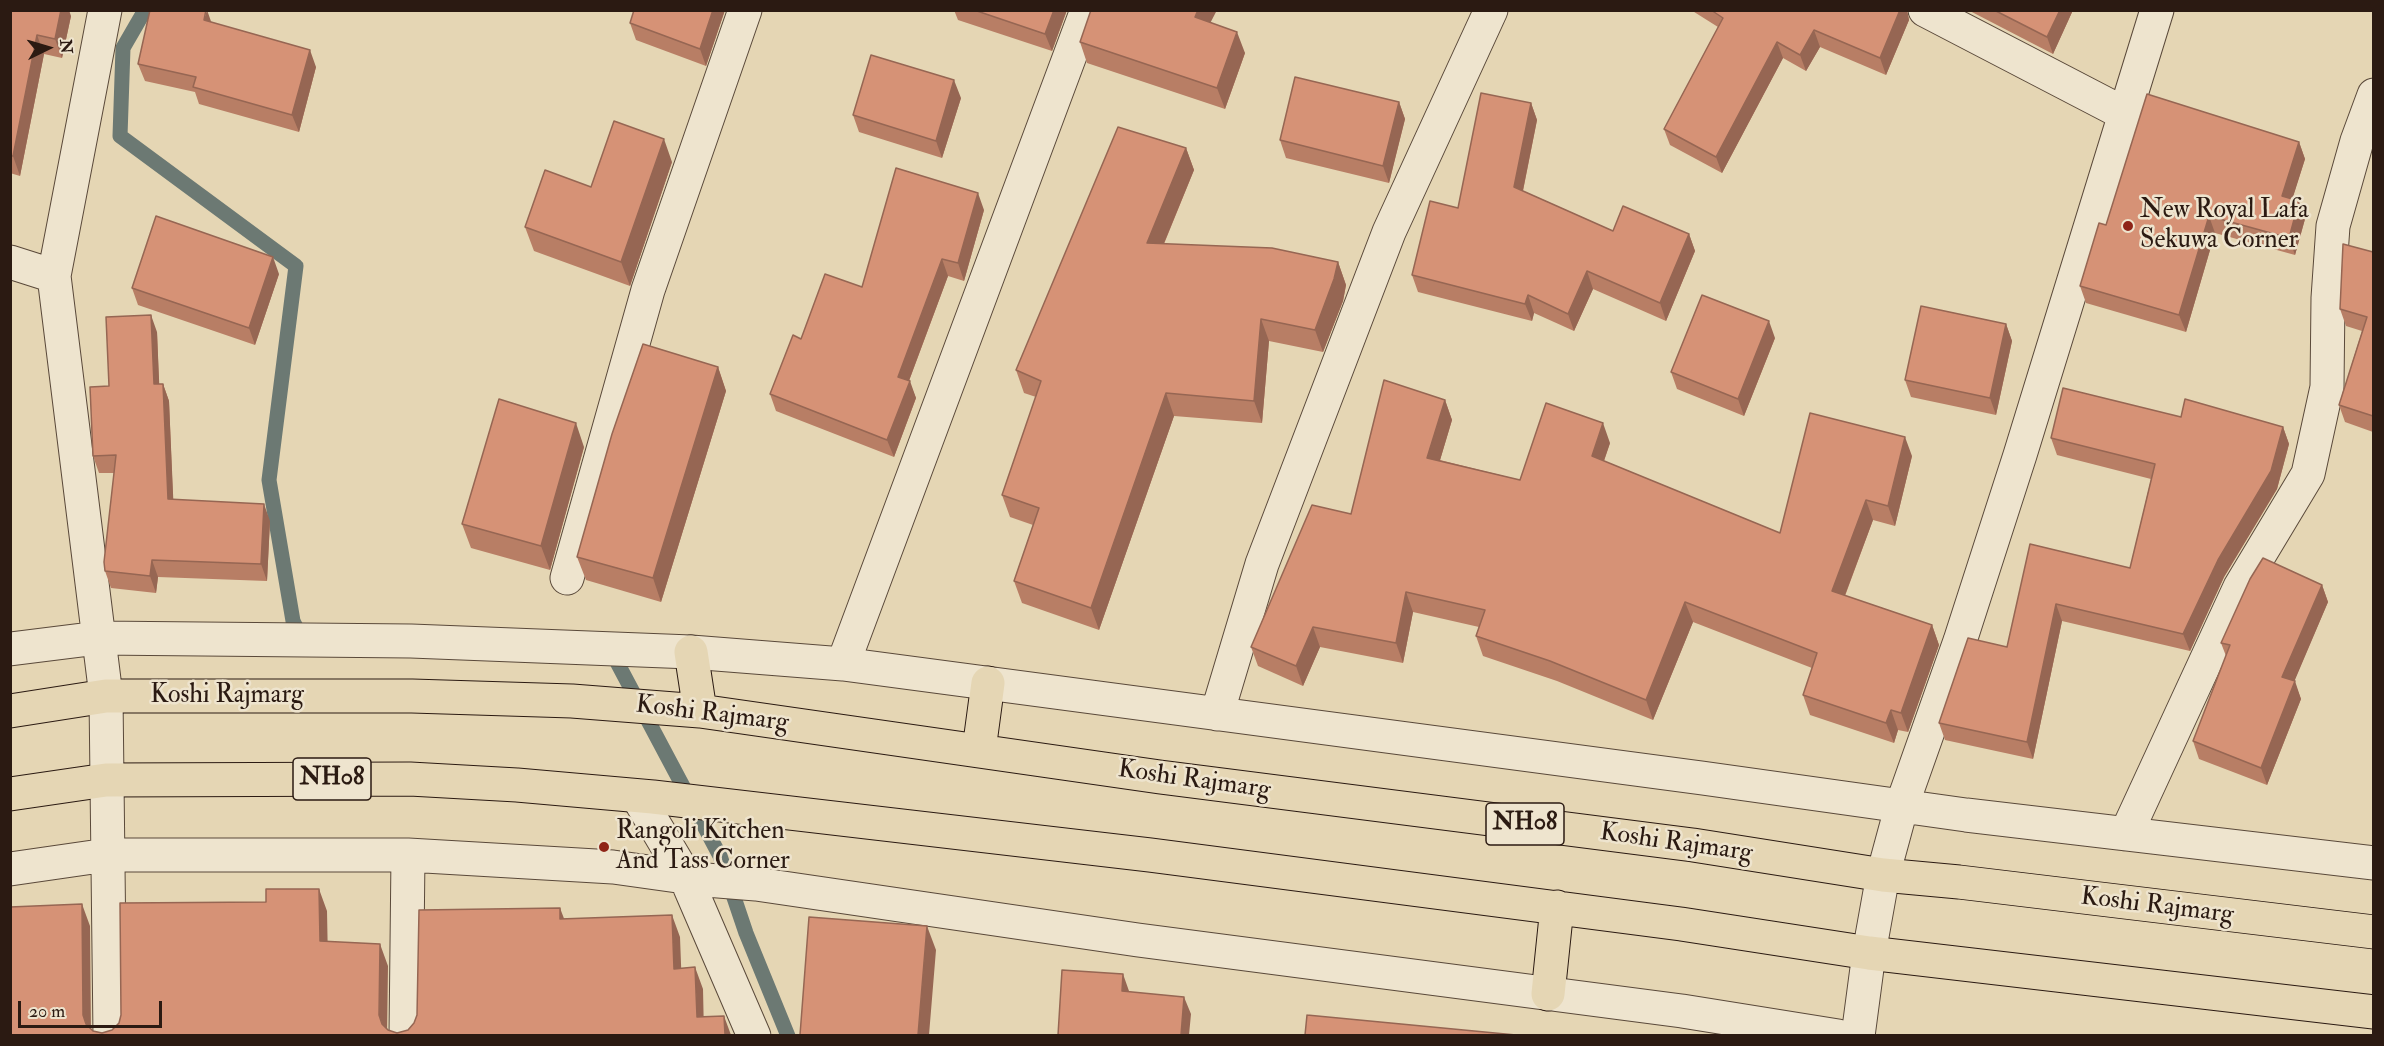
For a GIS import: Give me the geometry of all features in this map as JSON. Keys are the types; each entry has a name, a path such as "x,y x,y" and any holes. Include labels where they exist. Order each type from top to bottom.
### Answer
{"main road":[{"path":"689,711 691,652"},
{"path":"979,750 988,683"},
{"name":"Koshi Rajmarg","path":"10,711 106,696 412,696 626,705 689,711 1160,777 1693,845 1883,875 1959,882 2373,932"},
{"name":"NH08","path":"10,794 106,780 410,779 517,785 710,804 1150,855 1557,907 1869,953 2373,1012"},
{"path":"1548,994 1557,907"}],"street":[{"path":"105,10 54,276 106,696 110,1035"},
{"path":"567,578 648,290 745,10"},
{"path":"843,664 1087,10"},
{"path":"1217,714 1262,564 1389,232 1491,10"},
{"path":"1925,10 2125,114"},
{"path":"1858,1035 1883,875 1902,805 1970,608 2157,10"},
{"path":"2126,834 2240,587 2308,474 2327,387 2332,226 2373,94"},
{"path":"10,262 54,276"},
{"path":"10,649 98,638 411,641 691,652 843,664 1902,805 2373,863"},
{"path":"646,797 695,878 753,1035"},
{"path":"10,869 107,855 408,855 614,867 756,884 1138,940 1548,994 1681,1023 1838,1035"},
{"path":"406,1035 408,855"}],"building":[{"path":"10,10 61,10 55,39 37,35 13,156 10,156"},
{"path":"150,10 206,10 204,20 310,50 292,115 193,87 196,77 138,64"},
{"path":"634,10 713,10 700,49 630,23"},
{"path":"974,10 1054,10 1045,34"},
{"path":"1091,10 1198,10 1195,17 1237,32 1217,88 1080,42"},
{"path":"1711,10 1900,10 1880,58 1814,30 1800,55 1777,42 1716,157 1664,129 1723,18"},
{"path":"1994,10 2060,10 2047,37"},
{"path":"871,55 954,80 936,141 853,115"},
{"path":"1295,77 1399,102 1383,166 1280,140"},
{"path":"1481,93 1531,103 1514,187 1613,231 1623,206 1689,234 1660,303 1587,271 1568,314 1528,295 1525,304 1412,275 1430,201 1458,208"},
{"path":"2147,94 2299,142 2282,196 2299,201 2289,238 2209,216 2179,315 2080,286 2099,223 2106,225"},
{"path":"614,121 664,139 621,262 525,227 545,170 591,187"},
{"path":"1118,127 1186,148 1147,243 1272,248 1338,262 1315,330 1261,319 1254,401 1166,393 1091,608 1014,581 1039,508 1002,495 1041,381 1016,370"},
{"path":"896,168 978,193 958,263 942,259 898,377 910,381 887,440 770,394 793,335 801,339 825,274 862,287"},
{"path":"156,216 273,257 249,328 132,288"},
{"path":"2343,244 2373,252 2373,416 2339,405 2367,317 2340,309"},
{"path":"1702,295 1769,321 1738,399 1671,372"},
{"path":"1921,306 2006,324 1990,398 1905,380"},
{"path":"151,315 154,384 163,384 168,499 264,504 261,564 152,560 150,576 105,571 104,562 116,455 93,456 90,387 109,386 106,317"},
{"path":"643,344 718,367 653,578 577,557 612,434"},
{"path":"1384,380 1445,400 1427,458 1520,480 1546,403 1603,423 1592,456 1780,533 1810,413 1905,437 1888,506 1866,500 1832,591 1932,625 1901,713 1891,710 1886,723 1803,695 1817,653 1685,602 1646,700 1550,661 1476,636 1485,610 1406,592 1396,643 1313,627 1296,666 1251,647 1312,505 1351,514"},
{"path":"2063,388 2181,417 2185,399 2283,427 2271,471 2218,560 2183,634 2056,604 2027,742 1939,723 1968,638 2007,647 2030,544 2130,568 2155,464 2051,438"},
{"path":"499,399 576,423 541,546 462,524"},
{"path":"2263,558 2322,585 2282,677 2295,681 2261,768 2193,741 2230,645 2221,643 2250,579"},
{"path":"266,889 319,889 320,941 380,944 379,1015 382,1024 388,1030 397,1033 408,1030 417,1015 419,910 560,908 560,919 672,915 674,969 695,967 697,1017 724,1016 725,1035 10,1035 10,907 82,904 83,1015 86,1024 93,1031 102,1033 112,1030 119,1023 121,1015 120,903 266,902"},
{"path":"809,917 927,926 918,1035 800,1035"},
{"path":"1062,970 1123,974 1122,991 1184,997 1181,1035 1058,1035"},
{"path":"1307,1015 1516,1035 1305,1035"}],"waterway":[{"path":"145,10 123,48 120,136 296,266 269,480 293,621 300,635 308,635"},
{"path":"610,649 720,856 746,933 788,1036"}],"place":[{"name":"New Royal Lafa Sekuwa Corner","path":"2128,226"},
{"name":"Rangoli Kitchen And Tass Corner","path":"604,847"}]}
